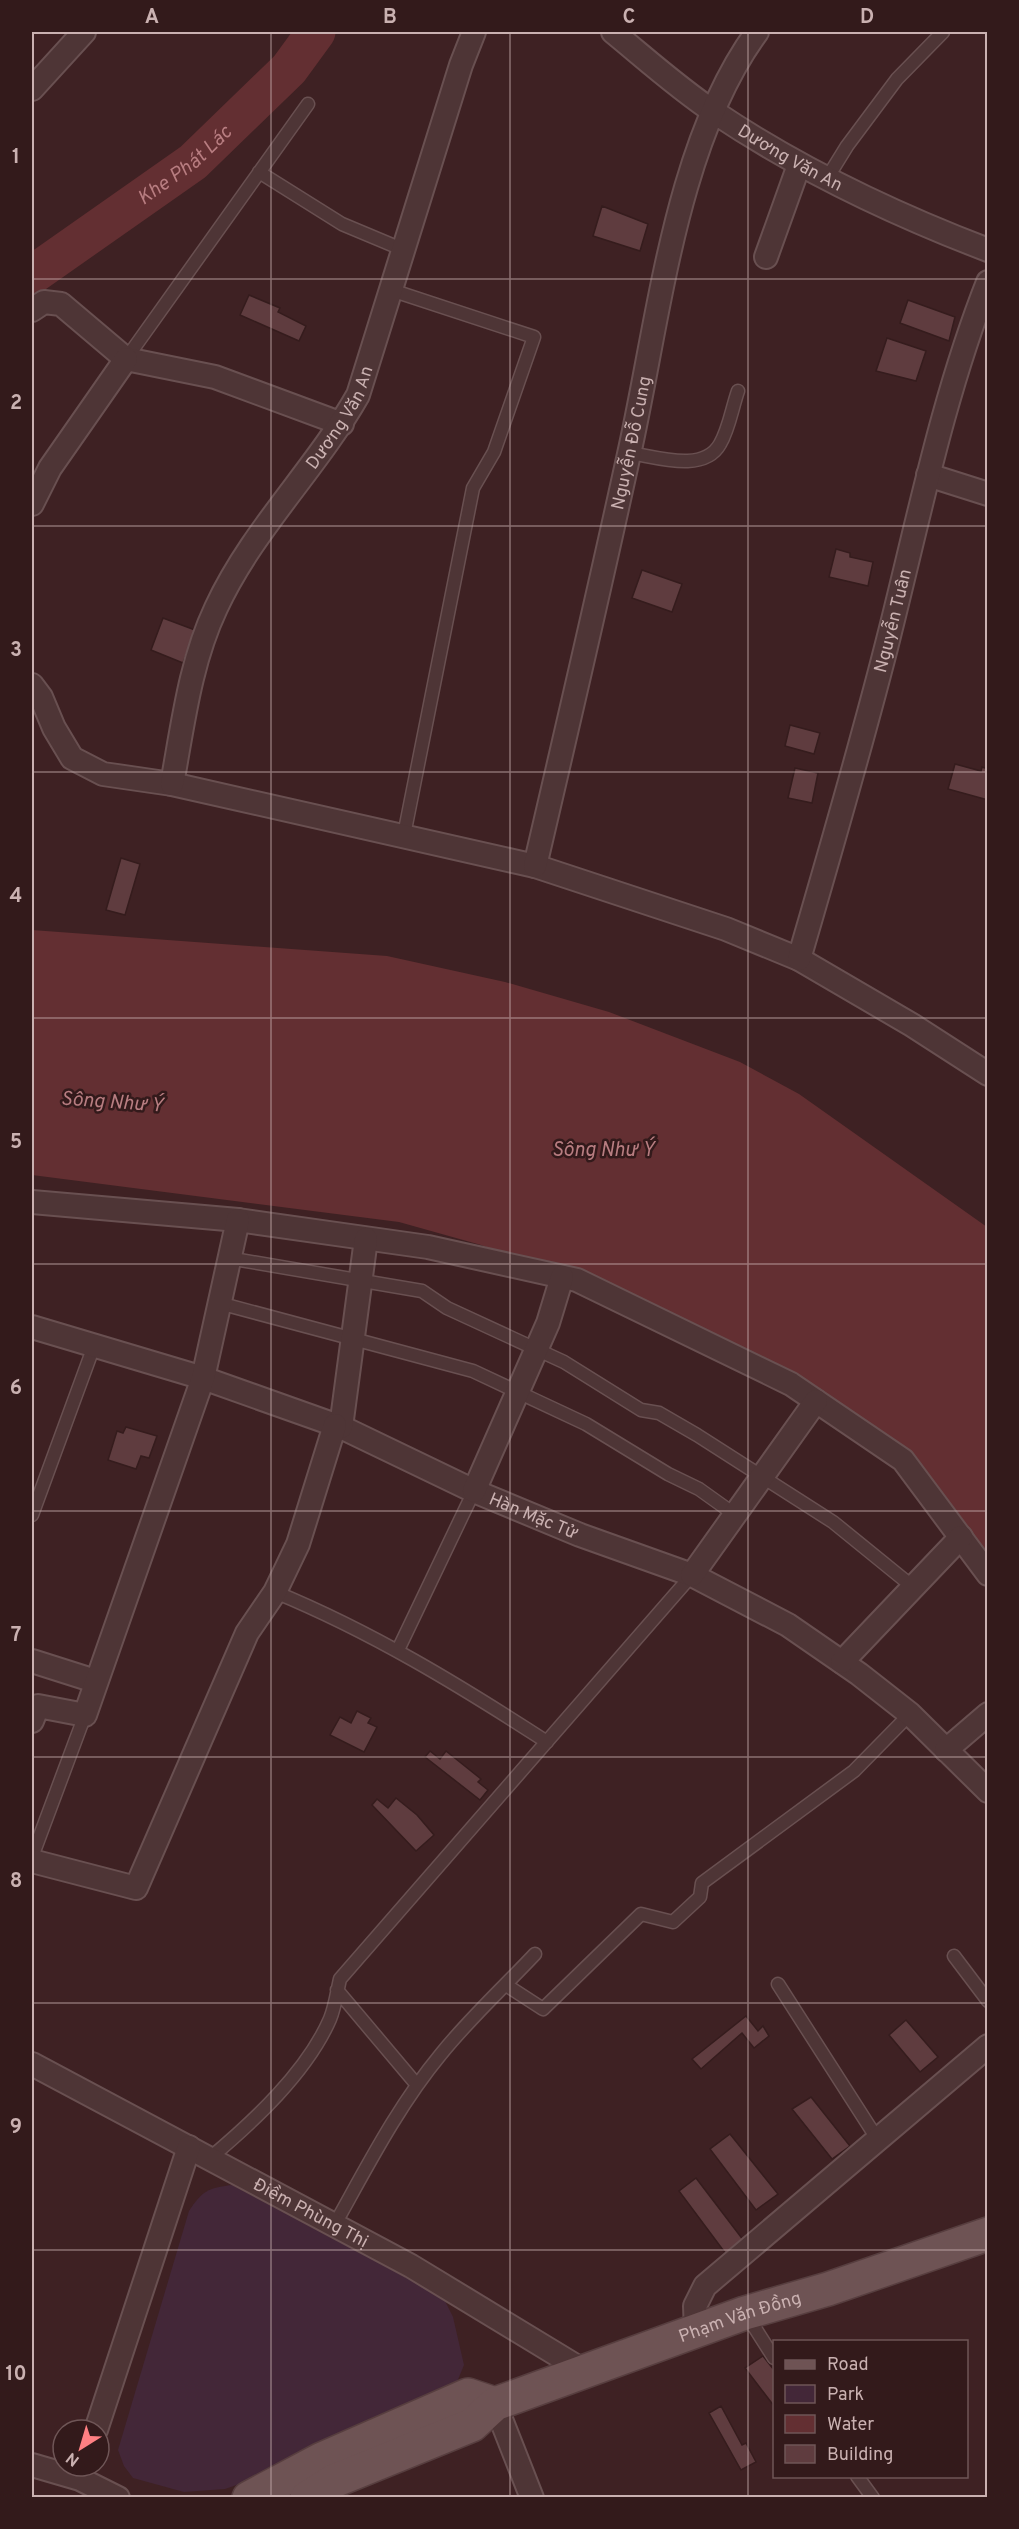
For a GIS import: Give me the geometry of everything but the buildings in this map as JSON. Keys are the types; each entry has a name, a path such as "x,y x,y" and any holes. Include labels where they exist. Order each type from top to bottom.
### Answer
{"main road":[{"name":"Phạm Văn Đồng","path":"307,2498 334,2481 472,2425 495,2404 745,2313 828,2289 987,2234"},
{"path":"249,2498 322,2459 468,2395 495,2404"}],"street":[{"path":"32,89 84,32"},
{"name":"Dương Văn An","path":"172,784 197,653 217,605 253,544 342,423 358,395 460,65 474,32"},
{"name":"Dương Văn An","path":"613,32 712,111 799,165 924,226 987,250"},
{"name":"Nguyễn Đỗ Cung","path":"535,866 630,453 671,243 712,111 739,56 757,32"},
{"path":"766,257 799,165"},
{"name":"Nguyễn Tuân","path":"799,959 872,704 928,475 966,337 987,282"},
{"path":"32,310 44,302 61,304 126,359 215,377 342,423"},
{"path":"32,504 50,468 126,359"},
{"path":"928,475 987,494"},
{"path":"32,685 41,697 54,728 72,758 103,774 172,784 535,866 726,929 799,959 912,1025 987,1074"},
{"path":"32,1202 238,1220 428,1248 577,1280 791,1384 903,1460 987,1574"},
{"path":"32,1721 38,1706 85,1715 95,1682 142,1558 203,1378 238,1220"},
{"path":"32,1859 136,1888 247,1633 275,1592 298,1544 338,1426 366,1239"},
{"path":"474,1491 548,1323 562,1277"},
{"name":"Hàn Mặc Tử","path":"32,1327 203,1378 338,1426 474,1491 580,1535 692,1575 788,1625 842,1662 910,1714 987,1791"},
{"path":"692,1575 816,1401"},
{"path":"842,1662 961,1537"},
{"path":"32,1661 95,1682"},
{"path":"946,1750 987,1714"},
{"path":"696,2331 695,2306 705,2286 987,2046"},
{"name":"Điềm Phùng Thị","path":"32,2064 411,2265 584,2371"},
{"path":"100,2418 189,2147"},
{"path":"495,2404 532,2498"},
{"path":"32,2465 80,2481 118,2498"}],"lane":[{"path":"826,180 847,146 897,79 943,32"},
{"path":"126,359 308,104"},
{"path":"259,172 342,224 404,250"},
{"path":"391,290 534,337 494,452 473,488 404,835"},
{"path":"630,453 694,461 713,454 722,443 738,391"},
{"path":"228,1258 300,1268 422,1291 447,1308 537,1349 608,1388 641,1410 659,1413 833,1522 913,1587"},
{"path":"219,1303 473,1371 586,1424 668,1474 699,1489 734,1514"},
{"path":"32,1515 94,1346"},
{"path":"398,1650 474,1491"},
{"path":"210,2158 244,2130 309,2054 331,2017 340,1979 692,1575"},
{"path":"275,1592 328,1614 398,1650 547,1742"},
{"path":"507,1985 543,2009 641,1914 673,1922 700,1897 702,1883 854,1771 910,1714"},
{"path":"32,1859 85,1715"},
{"path":"335,2224 388,2128 417,2085 448,2046 535,1954"},
{"path":"954,1956 987,2001"},
{"path":"778,1984 878,2140"},
{"path":"337,1990 417,2085"},
{"path":"745,2313 773,2356"},
{"path":"858,2478 873,2498"}],"green space":[{"path":"232,2185 443,2297 453,2317 464,2365 457,2382 283,2469 225,2489 184,2492 133,2478 124,2466 118,2450 189,2211 206,2192"}],"water":[{"name":"Sông Như Ý","path":"32,930 387,956 505,982 609,1012 740,1062 799,1094 987,1227 987,1571 879,1442 567,1277 481,1245 399,1222 32,1175"}],"waterway":[{"name":"Khe Phát Lác","path":"32,275 193,162 289,69 316,32"}]}
